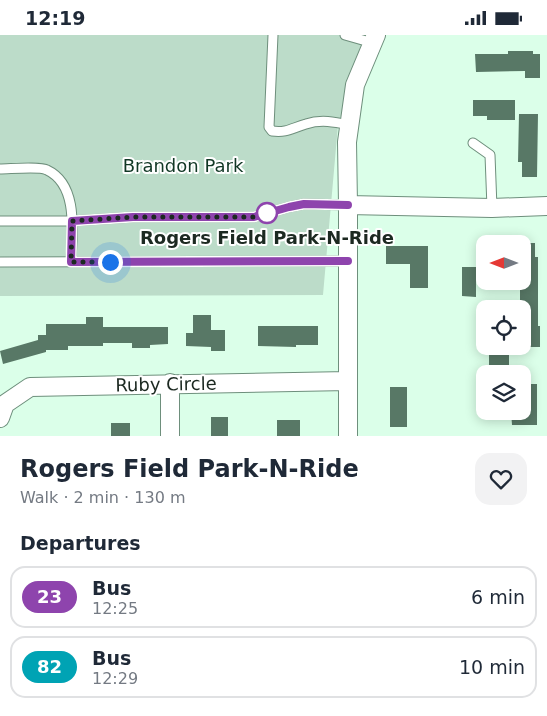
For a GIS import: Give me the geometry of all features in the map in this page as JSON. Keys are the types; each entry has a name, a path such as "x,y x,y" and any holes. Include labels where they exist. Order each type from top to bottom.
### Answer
{"street":[{"path":"348,436 347,142 355,85 375,39"},
{"path":"348,205 492,208 547,206"},
{"name":"Ruby Circle","path":"0,418 5,404 30,387 348,381"},
{"path":"170,383 170,436"}],"lane":[{"path":"273,35 269,127 272,131 287,132 318,121 349,125"},
{"path":"345,35 375,39"},
{"path":"473,143 490,155 492,208"},
{"path":"0,169 45,169 56,176 66,189 72,221 71,262"},
{"path":"0,221 72,221 133,217 254,217 304,204 348,205"},
{"path":"0,262 348,261"}],"green space":[{"name":"Brandon Park","path":"0,35 366,35 338,125 323,295 0,296"}],"building":[{"path":"508,51 533,51 533,54 540,54 540,78 525,78 525,71 476,72 475,54 508,54"},
{"path":"473,100 515,100 515,120 487,120 487,116 473,116"},
{"path":"519,114 538,114 537,177 522,177 522,162 518,162"},
{"path":"531,243 535,243 535,257 538,257 538,326 540,326 540,347 531,347 531,300 520,300 520,290 531,290"},
{"path":"386,246 428,246 428,288 410,288 410,264 386,264"},
{"path":"462,267 476,267 476,297 462,296"},
{"path":"193,315 211,315 211,330 225,330 225,351 211,351 211,347 186,346 186,333 193,333"},
{"path":"86,317 103,317 103,327 168,327 168,344 150,345 150,348 132,348 132,343 103,343 103,346 68,346 68,350 46,350 46,352 3,364 0,351 38,340 38,335 46,335 46,324 86,324"},
{"path":"258,326 318,326 318,345 296,345 296,347 258,346"},
{"path":"489,355 509,355 509,365 489,365"},
{"path":"531,384 537,384 537,425 512,425 512,420 531,420"},
{"path":"390,387 407,387 407,427 390,427"},
{"path":"211,417 228,417 228,436 211,436"},
{"path":"277,420 300,420 300,436 277,436"},
{"path":"111,423 130,423 130,436 111,436"}],"bus line":[{"name":"23","path":"348,205 304,204 254,217 133,217 72,221 71,262 348,261"}],"place":[{"name":"Rogers Field Park-N-Ride","path":"267,213"}],"route":[{"path":"110,262 71,262 72,221 133,217 254,217 271,212 267,213"}]}
